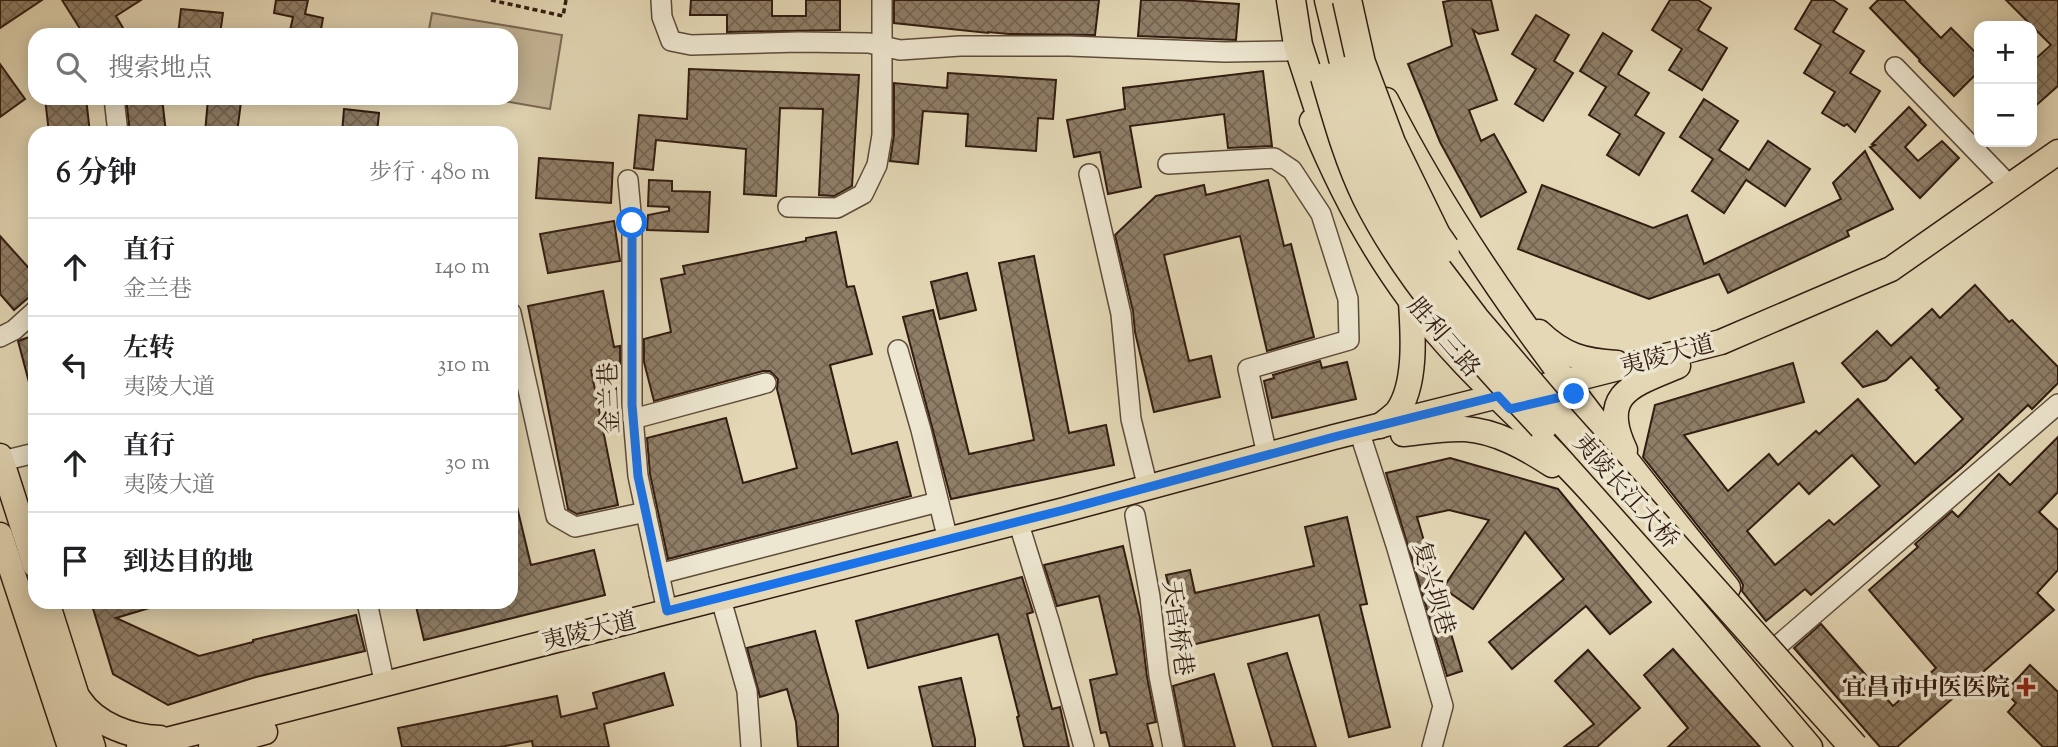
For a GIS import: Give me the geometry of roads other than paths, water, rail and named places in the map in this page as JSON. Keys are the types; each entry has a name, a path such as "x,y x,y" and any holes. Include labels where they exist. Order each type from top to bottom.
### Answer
{"highway":[{"path":"1291,0 1298,45 1322,119 1366,196"},
{"path":"1310,0 1336,74"},
{"path":"1329,0 1336,74"},
{"path":"1348,0 1361,63 1391,144 1436,235 1481,304 1566,397"},
{"name":"夷陵长江大桥","path":"1336,74 1342,136 1366,196 1390,240 1443,314 1835,747"},
{"name":"夷陵长江大桥","path":"1336,74 1393,198 1437,269 1475,320 1566,397 1854,747"}],"main road":[{"name":"胜利三路","path":"1277,0 1286,51 1331,168 1358,220 1412,302 1473,372 1592,492 1810,747"},
{"path":"1348,0 1385,98 1409,145 1566,397 1634,470 1776,648 1866,747"},
{"name":"夷陵大道","path":"211,747 482,671 1022,534 1371,435 1504,402 1566,397 1721,342 1891,270 2058,152"},
{"name":"夷陵大道","path":"1667,362 1726,353 1897,281 2058,167"},
{"path":"1501,293 1543,336 1576,358 1595,362 1667,362"},
{"path":"1371,435 1396,414 1405,399 1409,383 1412,302"},
{"path":"1634,470 1616,424 1616,405 1624,392 1667,362"},
{"name":"夷陵大道","path":"139,747 948,540 1267,455 1371,435 1403,434 1504,402"},
{"path":"1403,434 1466,429 1495,436 1531,452 1592,492"},
{"path":"1,458 28,543"},
{"path":"0,535 28,605"},
{"path":"30,609 66,699 93,747"},
{"path":"48,609 66,699 71,747"},
{"path":"66,699 83,706 129,734 174,738"},
{"path":"52,747 66,699"}],"street":[{"path":"661,0 662,17 671,41 691,45 799,42 869,43 900,50 960,46 1069,46 1225,52 1286,51"},
{"path":"788,207 837,208 863,194 877,165 882,135 882,0"},
{"path":"1895,67 2010,186"},
{"path":"115,105 117,126"},
{"path":"1168,164 1274,158 1293,170 1321,214 1348,299 1349,340 1248,369 1267,455"},
{"path":"1089,174 1121,314 1131,419 1148,488"},
{"name":"金兰巷","path":"628,180 632,223 633,419 638,476 667,611"},
{"path":"0,337 14,330 28,317"},
{"path":"518,345 556,516 575,527 646,512"},
{"path":"898,350 948,540"},
{"path":"633,419 765,383"},
{"path":"1776,648 2058,404"},
{"name":"复兴坝巷","path":"1371,435 1396,545 1443,706 1432,747"},
{"path":"1,458 28,454"},
{"path":"659,574 939,502"},
{"name":"天官桥巷","path":"1136,515 1150,597 1159,677 1173,747"},
{"path":"1022,534 1051,624 1084,747"},
{"path":"369,609 385,685"},
{"path":"724,610 747,691 751,747"}],"place":[{"name":"宜昌市中医医院","path":"2026,687"}]}
